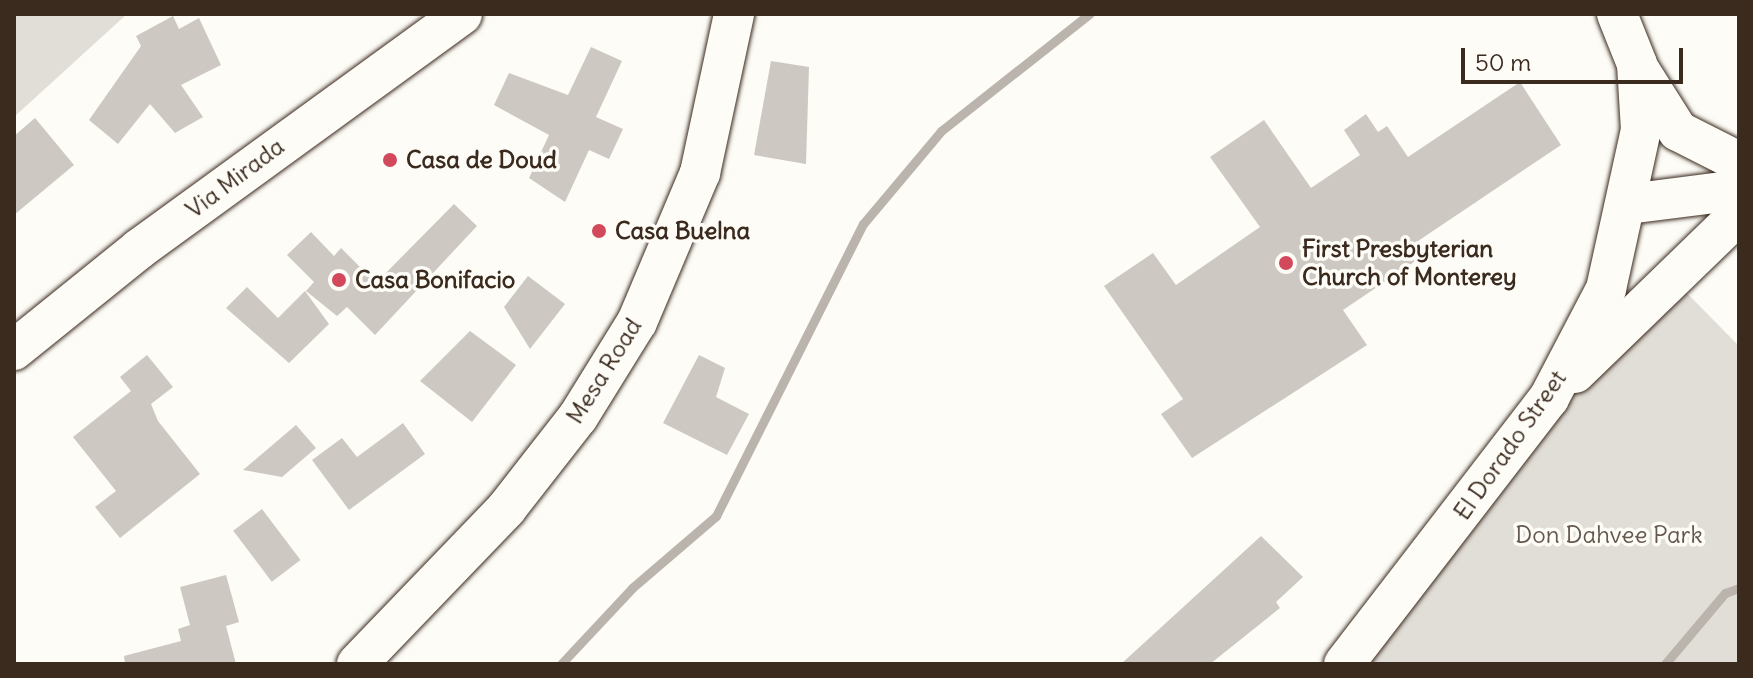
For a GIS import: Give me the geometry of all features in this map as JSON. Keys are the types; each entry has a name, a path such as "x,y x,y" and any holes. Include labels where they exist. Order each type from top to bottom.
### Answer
{"street":[{"name":"Via Mirada","path":"14,350 139,249 462,14"},
{"name":"Mesa Road","path":"357,664 506,509 578,417 637,322 700,173 734,14"},
{"name":"El Dorado Street","path":"1344,664 1549,398 1606,289 1628,204 1641,130 1637,64 1617,14"},
{"path":"1637,64 1678,131 1739,162"},
{"path":"1628,204 1739,190"},
{"path":"1549,398 1739,214"}],"green space":[{"path":"14,14 127,14 14,117"},
{"name":"Don Dahvee Park","path":"1671,277 1739,346 1739,664 1344,664"}],"building":[{"path":"173,16 179,29 199,18 221,65 181,85 203,117 175,133 150,104 118,144 89,120 141,46 136,36"},
{"path":"591,47 622,61 596,117 623,129 609,159 589,150 565,202 529,178 549,135 494,105 509,73 568,95"},
{"path":"771,61 809,67 806,164 754,155"},
{"name":"First Presbyterian Church of Monterey","path":"1520,82 1561,145 1418,241 1426,254 1343,310 1367,345 1192,458 1161,414 1183,399 1104,286 1153,253 1176,285 1260,227 1210,157 1264,120 1311,188 1360,155 1344,130 1366,114 1378,132 1387,126 1408,157"},
{"path":"35,118 74,165 14,215 14,136"},
{"path":"454,204 477,226 375,335 347,307 337,316 306,291 314,282 287,255 311,232 334,256 341,248 376,283"},
{"path":"528,276 565,304 530,349 504,307"},
{"path":"247,287 278,318 305,291 329,324 289,363 226,308"},
{"path":"470,331 516,365 472,422 420,381"},
{"path":"147,355 173,387 151,404 158,421 200,474 120,538 95,507 116,491 73,437 131,391 120,377"},
{"path":"699,355 725,368 716,397 749,414 727,455 663,423"},
{"path":"403,423 425,454 349,510 312,460 342,438 357,457"},
{"path":"296,425 316,448 282,477 243,470"},
{"path":"262,509 301,560 272,582 233,531"},
{"path":"1261,536 1303,577 1276,602 1280,608 1210,664 1121,664"},
{"path":"226,575 239,622 226,626 236,664 125,664 124,656 181,641 178,629 190,625 180,587"}],"waterway":[{"path":"561,664 632,588 716,516 863,224 941,131 1089,14"},
{"path":"1665,664 1725,593 1739,588"}],"place":[{"name":"Casa de Doud","path":"390,160"},
{"name":"Casa Buelna","path":"599,231"},
{"name":"First Presbyterian Church of Monterey","path":"1286,263"},
{"name":"Casa Bonifacio","path":"339,280"}]}
